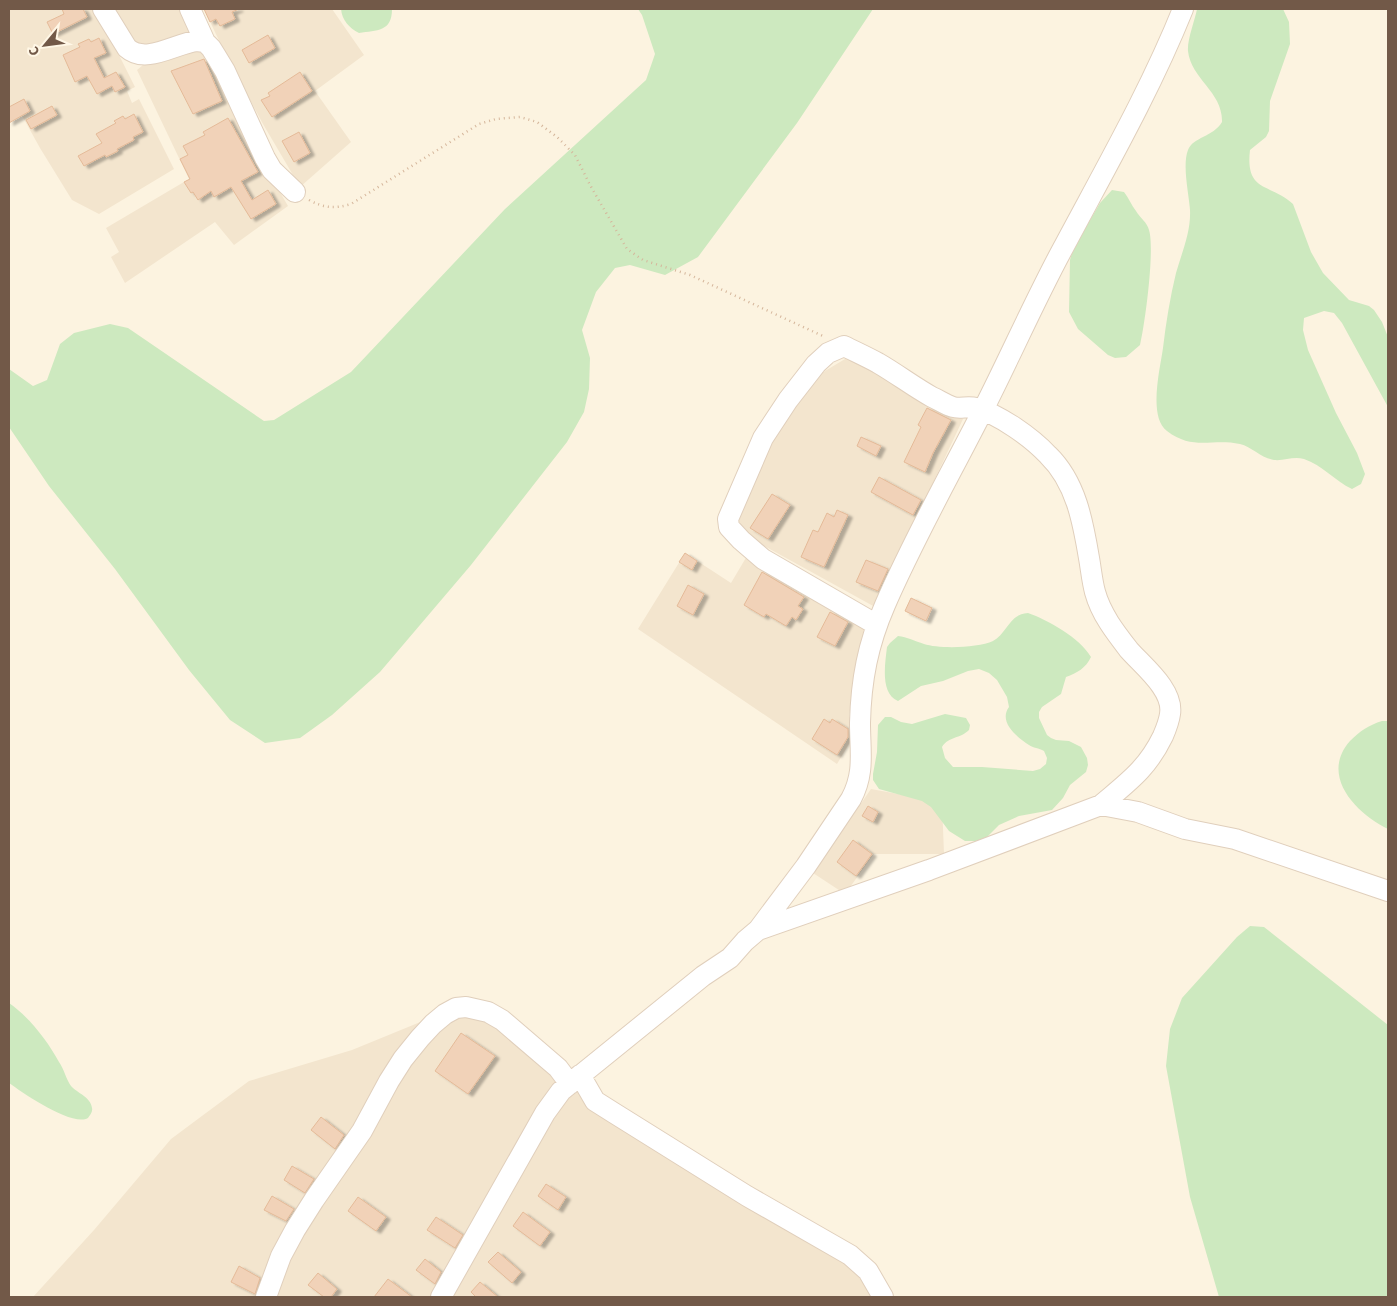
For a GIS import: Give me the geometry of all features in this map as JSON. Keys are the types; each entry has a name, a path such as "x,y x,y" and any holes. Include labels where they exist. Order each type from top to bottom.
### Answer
{"street":[{"path":"103,9 127,48 133,53 152,53 189,42 205,42"},
{"path":"190,9 205,42 211,48 225,71 265,158 272,170 296,192"},
{"path":"441,1297 545,1113 561,1091 703,976 730,958 758,930 806,866 858,788 862,760 860,723 863,676 870,644 877,625 928,514 1147,87 1184,9"},
{"path":"758,930 929,870 1101,805 1136,775 1154,754 1171,713 1168,696 1155,677 1132,653 1105,618 1095,591 1083,523 1076,500 1059,467 1049,455 1002,420 974,408 953,407 877,362 844,346 828,353 816,364 788,400 763,438 728,519 729,527 763,559 877,625"},
{"path":"1101,805 1138,812 1185,829 1234,839 1388,891"},
{"path":"266,1297 281,1256 295,1230 362,1131 389,1081 403,1060 433,1024 456,1008 466,1007 488,1012 502,1020 558,1068 575,1079 595,1101 614,1114 747,1196 850,1254 868,1271 883,1297"}],"path":[{"path":"296,192 328,208 339,208 351,204 479,124 496,119 520,117 537,122 557,137 575,155 627,249 643,260 690,275 844,346"}],"shaded area":[{"path":"9,9 96,9 135,87 127,91 132,103 139,99 174,169 99,214 72,200 20,112 9,118"},
{"path":"112,9 183,9 190,33 144,47 132,43"},
{"path":"204,9 332,9 364,55 315,91 351,142 300,187 263,124"},
{"path":"196,48 202,48 251,142 288,206 234,245 215,222 125,283 111,257 119,252 106,228 189,179 137,70 143,65"},
{"path":"850,356 963,419 875,607 759,543 736,522 777,426 810,380"},
{"path":"685,553 731,583 747,556 866,626 849,716 855,734 837,764 638,629"},
{"path":"871,789 942,802 944,854 874,854 845,894 813,873"},
{"path":"488,1015 565,1076 833,1240 884,1297 33,1297 94,1230 171,1139 249,1081 352,1050 435,1016"}],"green space":[{"path":"341,9 392,9 391,17 386,26 377,30 359,33 347,23"},
{"path":"638,9 873,9 797,123 698,257 665,275 630,265 615,268 596,292 582,330 590,358 589,389 584,412 567,442 471,565 380,672 332,715 300,738 265,743 230,720 189,670 115,569 49,486 9,427 9,369 33,386 47,380 60,344 74,333 110,324 128,328 264,421 274,420 351,372 505,209 646,80 655,54 642,15"},
{"path":"1197,9 1283,9 1289,22 1290,44 1270,101 1269,131 1266,137 1250,150 1249,164 1251,174 1255,180 1293,204 1311,252 1323,273 1349,300 1369,306 1374,310 1382,322 1388,337 1388,407 1342,323 1334,313 1324,311 1304,318 1303,330 1308,350 1336,413 1357,453 1365,474 1361,484 1352,489 1317,465 1304,459 1274,460 1240,444 1185,441 1167,431 1161,424 1158,415 1158,380 1168,310 1176,273 1186,242 1190,218 1186,156 1194,142 1214,131 1222,122 1218,102 1190,61 1188,46"},
{"path":"1112,190 1124,192 1134,209 1147,225 1151,240 1147,304 1140,345 1126,357 1115,358 1108,355 1078,329 1069,312 1070,260 1073,249 1100,203"},
{"path":"1028,613 1063,630 1079,643 1091,657 1081,670 1066,677 1061,694 1042,707 1039,712 1039,718 1047,735 1056,740 1069,741 1081,747 1087,758 1088,765 1086,772 1070,785 1063,798 1052,810 1019,816 999,825 987,837 976,841 965,841 949,831 931,807 922,801 879,789 873,780 878,725 885,717 891,717 901,722 912,724 945,714 966,718 970,725 969,730 948,741 942,747 945,758 953,767 1033,771 1040,769 1046,764 1047,758 1044,751 1032,747 1010,729 1006,718 1009,707 1007,697 997,680 989,673 979,669 921,686 898,701 892,697 888,692 885,678 887,647 898,636 939,647 958,647 986,643 998,638 1016,617"},
{"path":"1388,721 1388,829 1365,814 1354,804 1340,780 1338,767 1341,754 1350,741 1373,724"},
{"path":"1250,926 1264,927 1388,1025 1388,1297 1219,1297 1190,1197 1166,1066 1170,1029 1182,998 1237,937"},
{"path":"9,1003 24,1015 43,1037 61,1065 71,1086 89,1101 92,1109 88,1118 71,1118 60,1114 9,1083"}],"building":[{"path":"62,9 83,9 87,17 53,34 47,22 64,14"},
{"path":"204,9 239,9 232,12 235,19 220,26 216,19 210,22"},
{"path":"268,35 275,48 249,63 242,50"},
{"path":"99,38 106,53 94,58 104,78 116,72 125,87 115,92 112,86 97,94 87,76 75,82 63,55 80,47 78,44 89,39 91,42"},
{"path":"204,59 222,101 193,114 171,71"},
{"path":"300,72 312,91 272,117 261,100 270,96 268,93"},
{"path":"24,99 30,111 9,123 9,107"},
{"path":"52,106 57,115 31,129 26,120"},
{"path":"134,114 143,132 133,137 134,140 117,149 118,151 106,157 105,155 84,166 78,156 102,143 96,134 116,123 114,121 123,116 125,119"},
{"path":"228,118 258,172 241,181 252,200 268,190 276,204 251,219 231,187 214,197 211,191 198,200 184,182 190,179 180,159 188,155 183,146 205,135 203,132"},
{"path":"299,132 310,153 294,162 282,141"},
{"path":"927,408 951,420 925,472 904,462 921,427 918,425"},
{"path":"861,437 881,446 876,456 857,446"},
{"path":"879,477 921,500 913,515 871,492"},
{"path":"772,494 790,505 768,539 750,528"},
{"path":"837,510 848,515 824,567 801,557 813,530 818,532 827,513 834,517"},
{"path":"685,553 697,561 692,570 679,562"},
{"path":"866,560 888,569 878,591 856,582"},
{"path":"762,572 804,597 798,606 803,609 796,620 792,617 786,626 766,614 764,617 744,605"},
{"path":"688,585 704,594 693,615 677,606"},
{"path":"911,598 932,608 926,621 905,611"},
{"path":"830,612 848,622 835,646 817,637"},
{"path":"824,719 830,723 832,719 848,729 848,737 837,755 812,739"},
{"path":"868,806 878,812 873,822 862,816"},
{"path":"853,840 872,854 856,876 837,862"},
{"path":"461,1033 495,1056 468,1094 435,1071"},
{"path":"321,1117 344,1135 335,1149 311,1130"},
{"path":"292,1166 314,1179 305,1193 284,1180"},
{"path":"546,1184 566,1197 558,1210 538,1196"},
{"path":"272,1196 294,1209 286,1221 264,1210"},
{"path":"358,1197 386,1217 376,1231 348,1211"},
{"path":"523,1212 550,1232 540,1246 513,1226"},
{"path":"436,1217 463,1235 455,1248 427,1230"},
{"path":"498,1252 521,1272 512,1283 488,1262"},
{"path":"425,1259 441,1272 435,1284 416,1270"},
{"path":"239,1266 260,1278 255,1294 231,1282"},
{"path":"318,1273 337,1289 331,1297 324,1297 308,1285"},
{"path":"388,1279 412,1297 374,1297"},
{"path":"480,1282 498,1297 476,1297 471,1292"}]}
